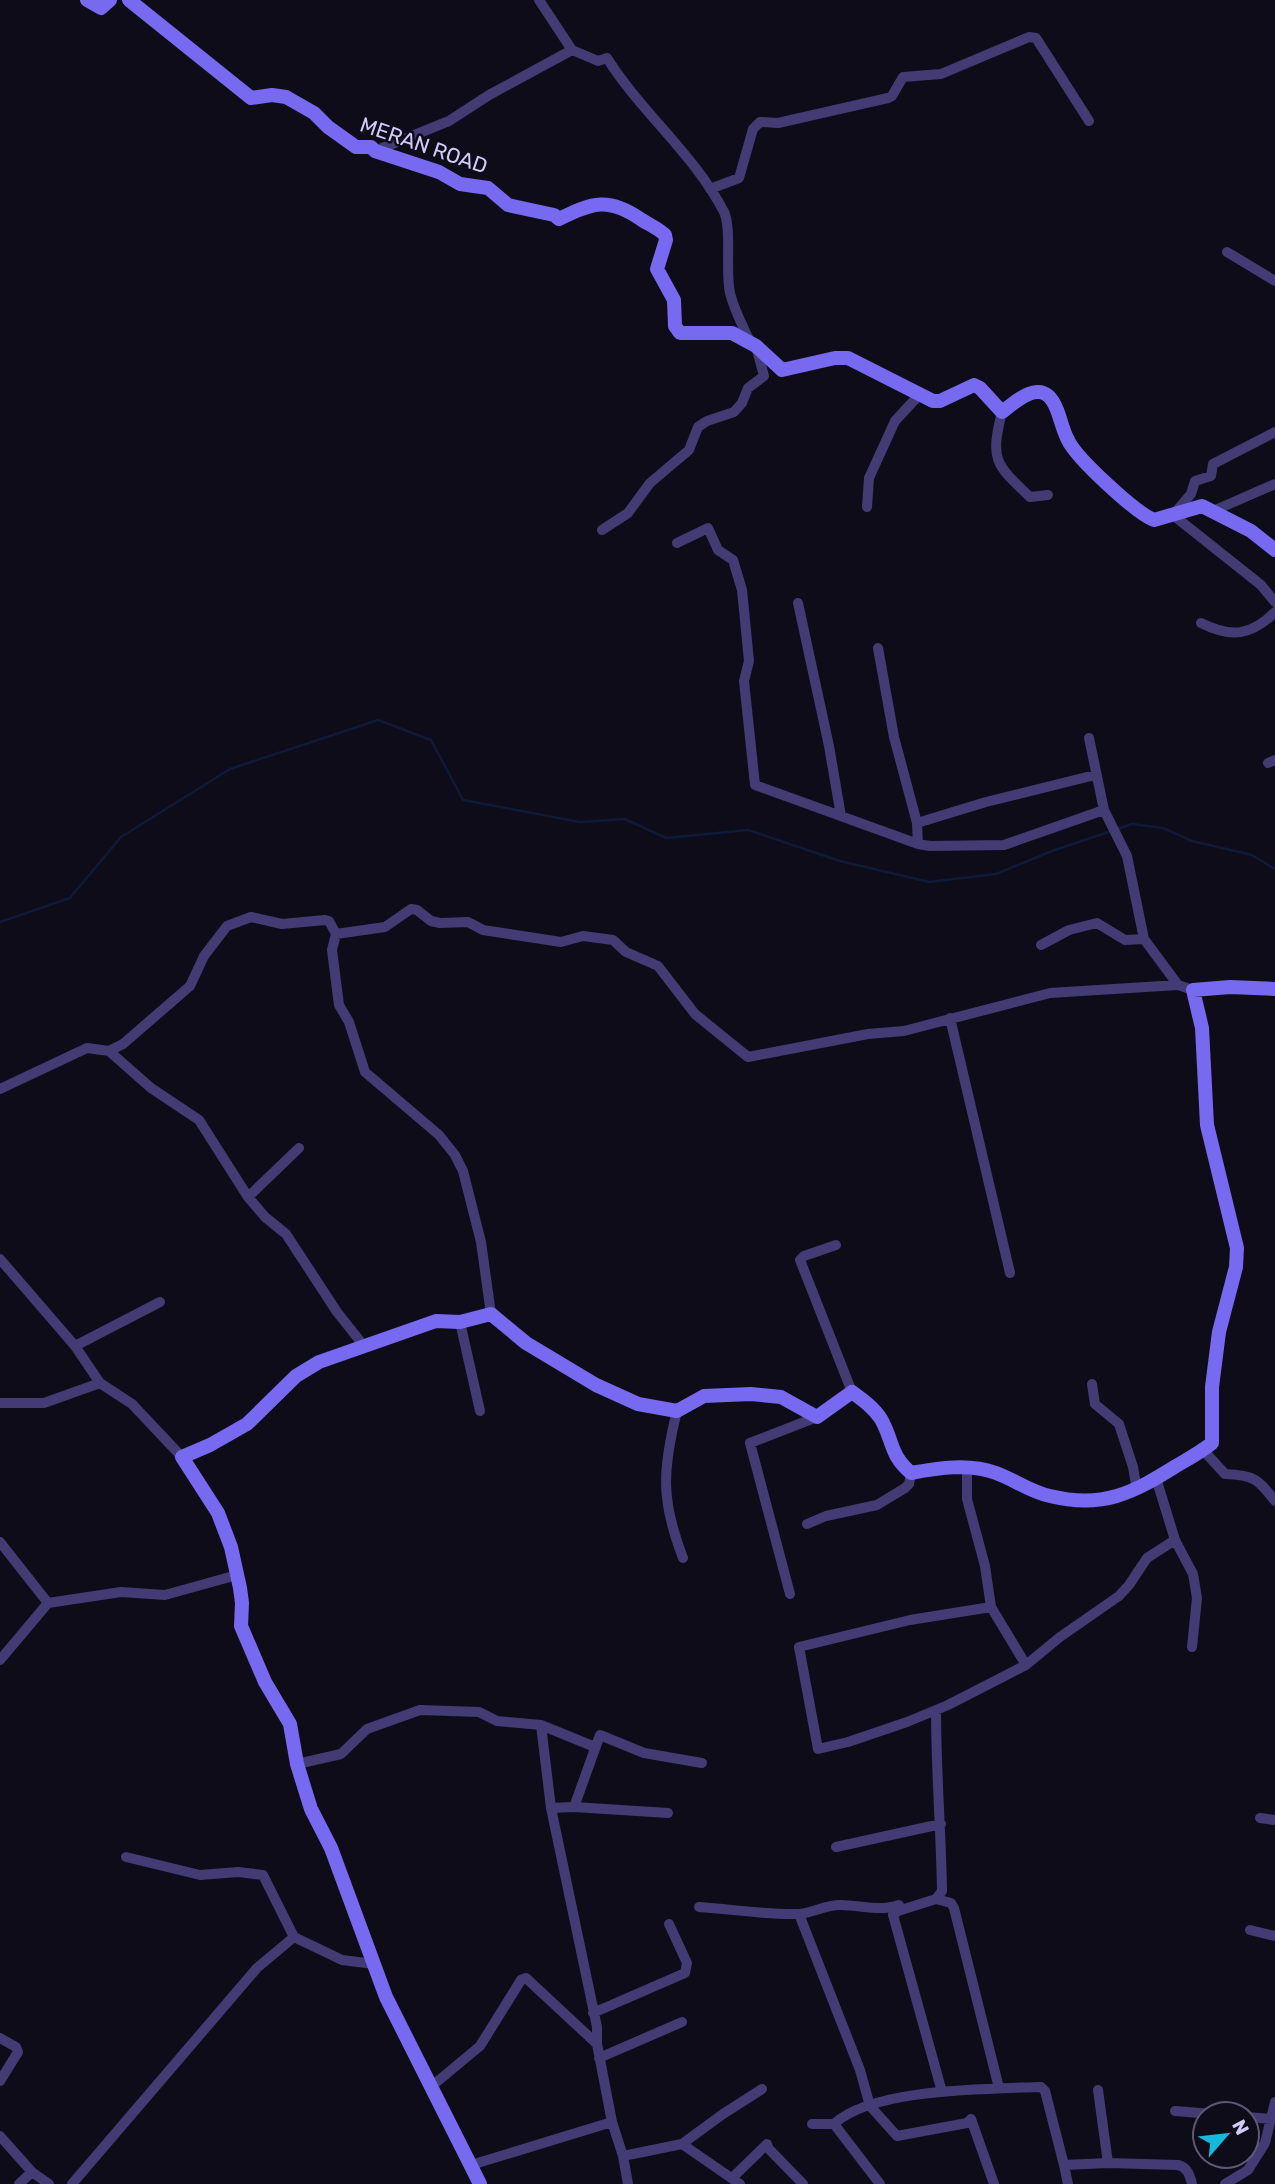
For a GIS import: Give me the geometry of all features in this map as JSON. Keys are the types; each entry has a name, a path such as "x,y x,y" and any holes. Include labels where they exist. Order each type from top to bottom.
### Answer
{"street":[{"path":"87,0 101,8 110,0"},
{"name":"MERAN ROAD","path":"129,0 251,99 272,95 286,97 314,113 356,148 371,147 375,151 439,172 460,184 488,188 508,205 554,215 559,219 587,205 604,203 625,208 666,235 657,269 674,300 677,330 680,333 732,333 753,344 782,370 835,358 848,358 933,401 940,401 974,385 1002,412"},
{"path":"539,0 572,50 598,61 607,58 623,83 710,189 726,216 730,293 764,376 748,388 743,403 734,412 698,427 689,450 650,483 628,513 602,530"},
{"path":"710,189 739,178 753,129 760,122 778,123 888,98 903,77 941,74 1029,37 1036,38 1089,121"},
{"path":"375,151 449,121 489,95 572,50"},
{"path":"1227,252 1275,281"},
{"path":"1048,495 1030,497 1003,472 998,463 995,440 1002,412 1029,392 1041,393 1051,398 1068,442 1115,491 1146,517 1154,520 1196,506 1213,511 1251,531 1275,550"},
{"path":"867,507 869,478 895,421 920,394"},
{"path":"1173,515 1191,494 1195,481 1211,476 1213,464 1275,432"},
{"path":"1213,511 1275,484"},
{"path":"1173,515 1261,585 1275,602"},
{"path":"677,542 708,528 718,550 733,560 742,590 749,662 744,681 755,785 930,846 1004,845 1104,810"},
{"path":"797,603 829,746 841,816"},
{"path":"1200,623 1211,628 1243,634 1264,623 1275,612"},
{"path":"878,648 894,737 917,823 918,844"},
{"path":"1089,738 1104,810 1127,856 1144,939 1178,985"},
{"path":"917,823 986,802 1096,775"},
{"path":"336,934 385,927 411,909 417,910 431,921 440,923 468,922 483,930 525,934 561,942 583,936 613,940 626,952 658,965 695,1014 748,1056 869,1034 904,1031 1050,993 1178,985 1193,990 1230,987 1275,989"},
{"path":"109,1051 122,1044 190,986 204,957 227,926 251,917 282,923 329,921 336,934 332,950 340,1005 349,1022 365,1072 439,1135 455,1155 463,1171 481,1242 491,1314 526,1343 596,1385 638,1404 677,1412 704,1396 717,1393 781,1396 817,1417"},
{"path":"1041,945 1069,930 1097,923 1125,940 1144,939"},
{"path":"836,1245 804,1256 800,1260 852,1391 874,1409 882,1421 898,1462 911,1473 942,1468 968,1468 998,1474 1051,1497 1103,1501 1137,1490 1203,1450 1213,1439 1212,1387 1219,1332 1230,1297 1237,1256 1207,1125 1202,1028 1193,990"},
{"path":"950,1018 1010,1273"},
{"path":"0,1089 87,1048 109,1051 151,1088 199,1119 248,1197 265,1217 286,1234 337,1312 364,1346"},
{"path":"248,1197 299,1148"},
{"path":"0,1259 75,1346 100,1383 132,1405 182,1457 218,1513 231,1547 237,1575 242,1603 241,1626 265,1682 290,1724 297,1764 311,1809 331,1847 386,1997 480,2184"},
{"path":"75,1346 160,1302"},
{"path":"182,1457 247,1424 288,1383 309,1367 436,1321 460,1322 491,1314"},
{"path":"460,1322 481,1410"},
{"path":"0,1403 44,1403 100,1383"},
{"path":"1092,1384 1095,1404 1119,1424 1133,1467 1137,1490"},
{"path":"790,1594 750,1443 817,1417 852,1391"},
{"path":"677,1412 666,1453 665,1496 671,1528 683,1558"},
{"path":"1203,1450 1226,1474 1247,1475 1256,1479 1275,1501"},
{"path":"968,1468 967,1499 985,1566 991,1607 1026,1665"},
{"path":"807,1524 826,1516 877,1505 905,1488 909,1484 911,1473"},
{"path":"1156,1478 1175,1541 1193,1574 1197,1598 1192,1647"},
{"path":"991,1607 910,1620 799,1647 818,1749 849,1742 936,1710 1026,1665 1060,1637 1119,1596 1147,1558 1175,1541"},
{"path":"0,1542 48,1603"},
{"path":"0,1660 48,1603 121,1592 165,1595 237,1575"},
{"path":"297,1764 341,1754 367,1728 420,1710 479,1712 497,1721 541,1726 595,1747"},
{"path":"936,1710 936,1778 942,1824 939,1895"},
{"path":"541,1726 551,1808 597,2027 599,2058 612,2122 623,2156 628,2184"},
{"path":"574,1807 598,1737 604,1735 644,1753 702,1763"},
{"path":"551,1808 668,1813"},
{"path":"1260,1818 1275,1820"},
{"path":"836,1847 942,1824"},
{"path":"126,1857 200,1875 238,1872 263,1875 294,1937 342,1960 374,1964"},
{"path":"939,1895 893,1915 942,2092"},
{"path":"699,1907 800,1914 827,1906 892,1908 939,1895 954,1908 999,2088"},
{"path":"800,1914 860,2070 870,2106 897,2136 967,2123 971,2119 994,2184"},
{"path":"593,2012 685,1973 687,1963 669,1924"},
{"path":"1250,1930 1275,1936"},
{"path":"72,2184 257,1968 294,1937"},
{"path":"432,2087 481,2046 523,1978 597,2044"},
{"path":"599,2058 682,2022"},
{"path":"0,2038 16,2047 18,2052 0,2081"},
{"path":"812,2124 834,2124 843,2115 906,2095 999,2088 1044,2088 1068,2184"},
{"path":"623,2156 682,2144 762,2089"},
{"path":"1098,2090 1108,2163"},
{"path":"1225,2184 1248,2170 1265,2143 1275,2102"},
{"path":"1175,2111 1191,2112"},
{"path":"1261,2118 1271,2119"},
{"path":"471,2165 612,2122"},
{"path":"834,2124 880,2184"},
{"path":"0,2136 32,2172 49,2184"},
{"path":"682,2144 736,2181 767,2144 803,2184"},
{"path":"1064,2165 1178,2165 1183,2166 1190,2174 1192,2184"},
{"path":"19,2184 32,2172"}],"waterway":[{"path":"0,922 70,898 121,837 230,769 378,720 431,740 463,800 580,822 625,819 666,838 748,830 840,861 929,882 996,874 1052,851 1132,824 1163,828 1192,841 1252,855 1275,869"}]}
